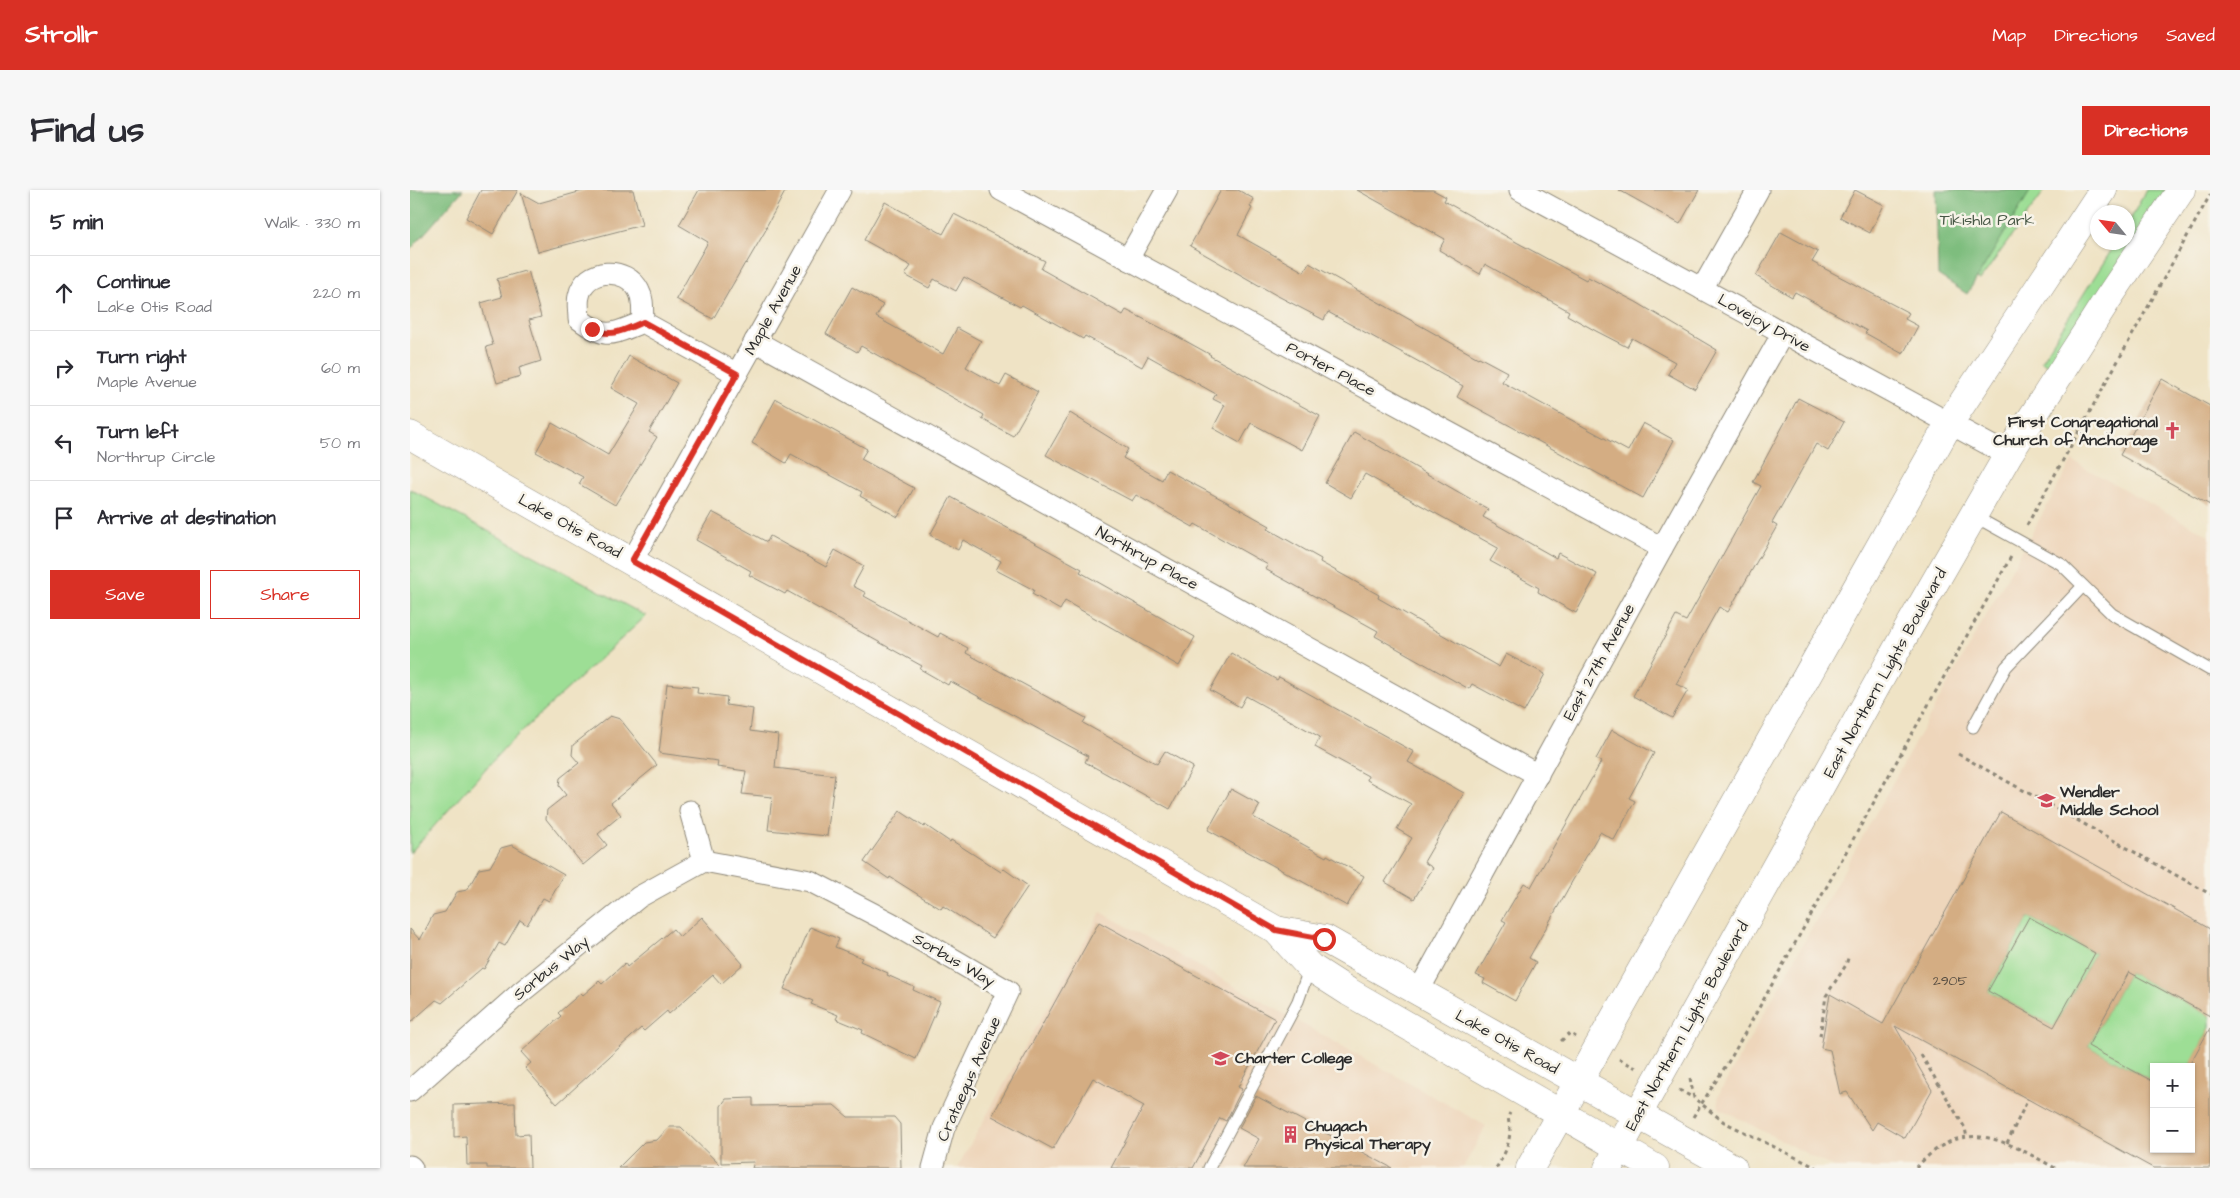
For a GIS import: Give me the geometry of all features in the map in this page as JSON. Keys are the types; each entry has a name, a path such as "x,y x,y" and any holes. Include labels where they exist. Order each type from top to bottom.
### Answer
{"main road":[{"path":"1530,1168 1950,422 2103,190"},
{"name":"East Northern Lights Boulevard","path":"1613,1158 2008,455 2107,300 2182,190"},
{"name":"Lake Otis Road","path":"410,435 1276,930 1310,967 1349,992 1560,1114 1613,1158 1655,1168"},
{"name":"Lake Otis Road","path":"1276,930 1324,939 1733,1168"}],"street":[{"name":"Maple Avenue","path":"632,561 840,190"},
{"name":"Porter Place","path":"1001,190 1662,548"},
{"path":"1128,260 1167,190"},
{"name":"Lovejoy Drive","path":"1520,190 2008,455"},
{"path":"1702,289 1758,190"},
{"path":"643,322 737,374"},
{"name":"East 27th Avenue","path":"1418,992 1662,548 1783,333"},
{"name":"Northrup Place","path":"755,341 1538,775"},
{"path":"690,811 704,861"},
{"name":"Sorbus Way","path":"410,1091 520,993 639,897 704,861 810,881 891,923 1008,992"},
{"name":"Crataegus Avenue","path":"933,1168 944,1128 1008,992"}],"lane":[{"path":"1974,516 2061,564 2112,614 2210,670"},
{"path":"1973,727 2006,667 2083,586"},
{"path":"1209,1168 1298,1001 1310,967"}],"path":[{"path":"1702,1104 1737,1048 2019,541 2050,480 2210,195"},
{"path":"1958,754 2210,894"},
{"path":"1820,1036 1826,996 1846,965 1849,955"},
{"path":"1570,1034 1694,1098 1724,1122 1817,1168"},
{"path":"1921,1055 1965,1128 1967,1138"},
{"path":"1690,1078 1694,1098"},
{"path":"2008,1143 2028,1099"},
{"path":"1496,1168 1508,1144 1510,1129 1508,1116"},
{"path":"1916,1168 1929,1153 1955,1138 1985,1137 2008,1143 2055,1168"}],"shaded area":[{"name":"Wendler Middle School","path":"2072,461 2210,536 2210,1168 1834,1168 1719,1108 1718,1096"},
{"path":"1101,912 1486,1126 1463,1168 957,1168"}],"green space":[{"path":"410,190 463,190 410,250"},
{"name":"Tikishla Park","path":"1936,190 2031,190 1967,294 1938,275"},
{"name":"Tikishla Park","path":"1951,190 2045,190 1980,280 1966,270"},
{"path":"2146,190 2174,190 2135,249 2135,211"},
{"path":"2112,250 2134,250 2055,369 2041,361"},
{"path":"410,489 646,616 505,747 410,853"},
{"path":"2029,917 2095,953 2054,1027 1988,991"},
{"path":"2129,972 2210,1016 2210,1028 2191,1063 2150,1063 2150,1080 2088,1046"}],"building":[{"path":"481,190 518,190 493,234 466,218"},
{"path":"586,190 633,190 642,225 538,252 521,193 539,203"},
{"path":"699,190 786,190 767,228 713,319 676,299 708,242 679,225"},
{"path":"1221,190 1238,190 1254,199 1250,207 1252,208 1238,235 1304,272 1309,263 1478,358 1507,372 1502,382 1628,451 1643,423 1674,440 1643,498 1457,397 1463,386 1328,312 1324,320 1190,246"},
{"path":"1357,190 1433,190 1446,197 1444,201 1518,243 1586,280 1588,277 1636,302 1717,350 1695,389 1668,374 1675,362 1632,338 1627,347 1567,315 1569,311 1485,264 1480,274 1439,250 1445,239"},
{"path":"1619,190 1699,190 1680,224"},
{"path":"1855,190 1884,205 1870,233 1840,217"},
{"path":"885,202 943,234 954,214 1045,261 1041,269 1123,315 1126,310 1173,334 1320,416 1302,450 1251,423 1240,443 1213,428 1225,405 1213,399 1216,394 1148,356 1142,367 1085,336 1083,339 1022,305 1020,307 964,277 956,291 934,279 929,288 905,275 911,266 864,240"},
{"path":"1781,232 1818,252 1812,262 1909,313 1905,319 1918,326 1903,354 1865,333 1867,331 1795,292 1792,297 1756,276"},
{"path":"528,270 541,317 529,320 541,361 519,368 521,376 497,383 486,347 493,345 481,303 502,297 497,279"},
{"path":"852,287 883,305 876,317 943,354 957,328 981,341 966,367 1000,386 1006,375 1038,392 1013,436 982,419 984,415 861,346 857,352 826,334"},
{"path":"629,356 677,383 649,432 657,437 615,505 579,484 583,477 536,452 552,423 608,455 639,404 611,388"},
{"name":"First Congregational Church of Anchorage","path":"2162,379 2210,406 2210,505 2120,455"},
{"path":"1798,398 1844,422 1828,451 1816,444 1772,523 1777,526 1728,612 1719,607 1676,684 1688,690 1672,718 1633,696 1676,616 1686,621 1761,486 1753,482"},
{"path":"776,399 867,449 861,459 914,488 898,517 860,496 862,492 791,454 786,463 752,443"},
{"path":"1070,413 1128,449 1123,458 1162,480 1167,470 1227,502 1270,526 1268,529 1321,559 1320,562 1379,595 1378,598 1499,667 1506,654 1545,674 1524,712 1472,684 1469,689 1375,636 1378,631 1265,569 1268,565 1195,524 1193,527 1136,495 1132,501 1046,455"},
{"path":"1354,432 1488,509 1483,517 1556,558 1558,553 1597,574 1576,613 1538,592 1539,588 1490,561 1498,548 1365,474 1351,498 1325,483"},
{"path":"951,497 1082,569 1080,572 1195,637 1179,666 1065,601 1060,610 1032,594 1034,590 996,570 1001,561 963,540 958,550 930,535"},
{"path":"712,512 767,542 770,536 826,567 835,550 864,566 853,586 866,593 864,596 938,637 940,633 968,648 966,653 1086,718 1083,723 1157,764 1165,751 1193,767 1170,809 1085,762 1088,756 950,681 948,685 920,669 922,666 787,591 785,594 749,575 751,571 696,540"},
{"path":"1231,653 1277,680 1279,677 1414,752 1408,762 1464,793 1424,862 1433,868 1414,899 1385,882 1412,838 1397,829 1411,804 1367,780 1368,776 1315,747 1320,737 1246,696 1240,707 1210,690"},
{"path":"667,684 698,687 697,693 727,697 726,705 753,709 750,731 778,735 775,768 835,775 827,836 768,830 772,797 742,794 746,771 717,767 718,761 659,753"},
{"path":"610,716 620,719 657,765 611,803 621,815 598,834 607,845 583,865 546,819 547,810 566,795 559,786 560,778 579,763 572,755 573,745"},
{"path":"1612,730 1654,753 1629,798 1635,801 1614,840 1600,832 1529,958 1536,962 1515,1001 1483,983 1485,979 1476,975 1506,922 1502,920 1524,883 1531,887 1601,762 1596,759"},
{"path":"1231,789 1260,805 1253,817 1364,876 1347,906 1208,830"},
{"path":"900,811 950,842 951,840 1001,872 1004,869 1028,886 993,938 943,906 941,909 864,862"},
{"name":"Wendler Middle School","path":"2001,812 2210,929 2210,1016 2129,972 2088,1046 2150,1080 2150,1153 2195,1153 2195,1063 2191,1062 2210,1028 2210,1168 2153,1168 1895,1026 1932,1090 1905,1138 1877,1122 1872,1130 1847,1092 1840,1094 1830,1050 1821,1048 1830,994 1883,1024","holes":["2029,917 2095,953 2054,1027 1988,991"]},
{"path":"512,845 564,875 549,901 543,898 527,925 520,920 505,946 499,943 484,969 482,968 442,1003 436,1000 410,1023 410,929 420,940 433,915 445,912 457,892 467,890 479,869 490,867 501,848"},
{"path":"702,917 743,964 721,984 713,975 669,1014 667,1011 644,1031 641,1028 557,1104 525,1068 531,1063 521,1052 561,1016 558,1013 581,993 583,995 599,981 602,984 625,963 627,967 673,929 680,937"},
{"path":"1099,922 1275,1019 1238,1087 1242,1089 1226,1121 1220,1118 1193,1168 1111,1168 1144,1106 1093,1078 1053,1149 992,1116"},
{"path":"810,927 839,939 835,947 862,958 860,961 888,973 887,975 914,987 913,990 940,1002 916,1059 862,1033 863,1030 836,1019 838,1015 811,1004 813,1001 784,989"},
{"name":"Chugach Physical Therapy","path":"1256,1096 1392,1168 1243,1168 1259,1139 1239,1128"},
{"path":"753,1098 753,1106 834,1105 848,1117 894,1117 900,1124 901,1168 752,1168 754,1162 721,1163 721,1106 726,1099"},
{"path":"515,1103 516,1135 529,1134 530,1168 487,1168 487,1165 467,1165 466,1136 454,1137 454,1105"},
{"path":"669,1127 681,1127 723,1168 618,1168 644,1142 657,1140"}],"place":[{"name":"First Congregational Church of Anchorage","path":"2172,431"},
{"name":"Wendler Middle School","path":"2046,801"},
{"name":"Charter College","path":"1221,1058"},
{"name":"Chugach Physical Therapy","path":"1291,1135"}],"route":[{"path":"592,329 605,334 618,332 643,322 737,374 632,561 1276,930 1324,939"}]}
